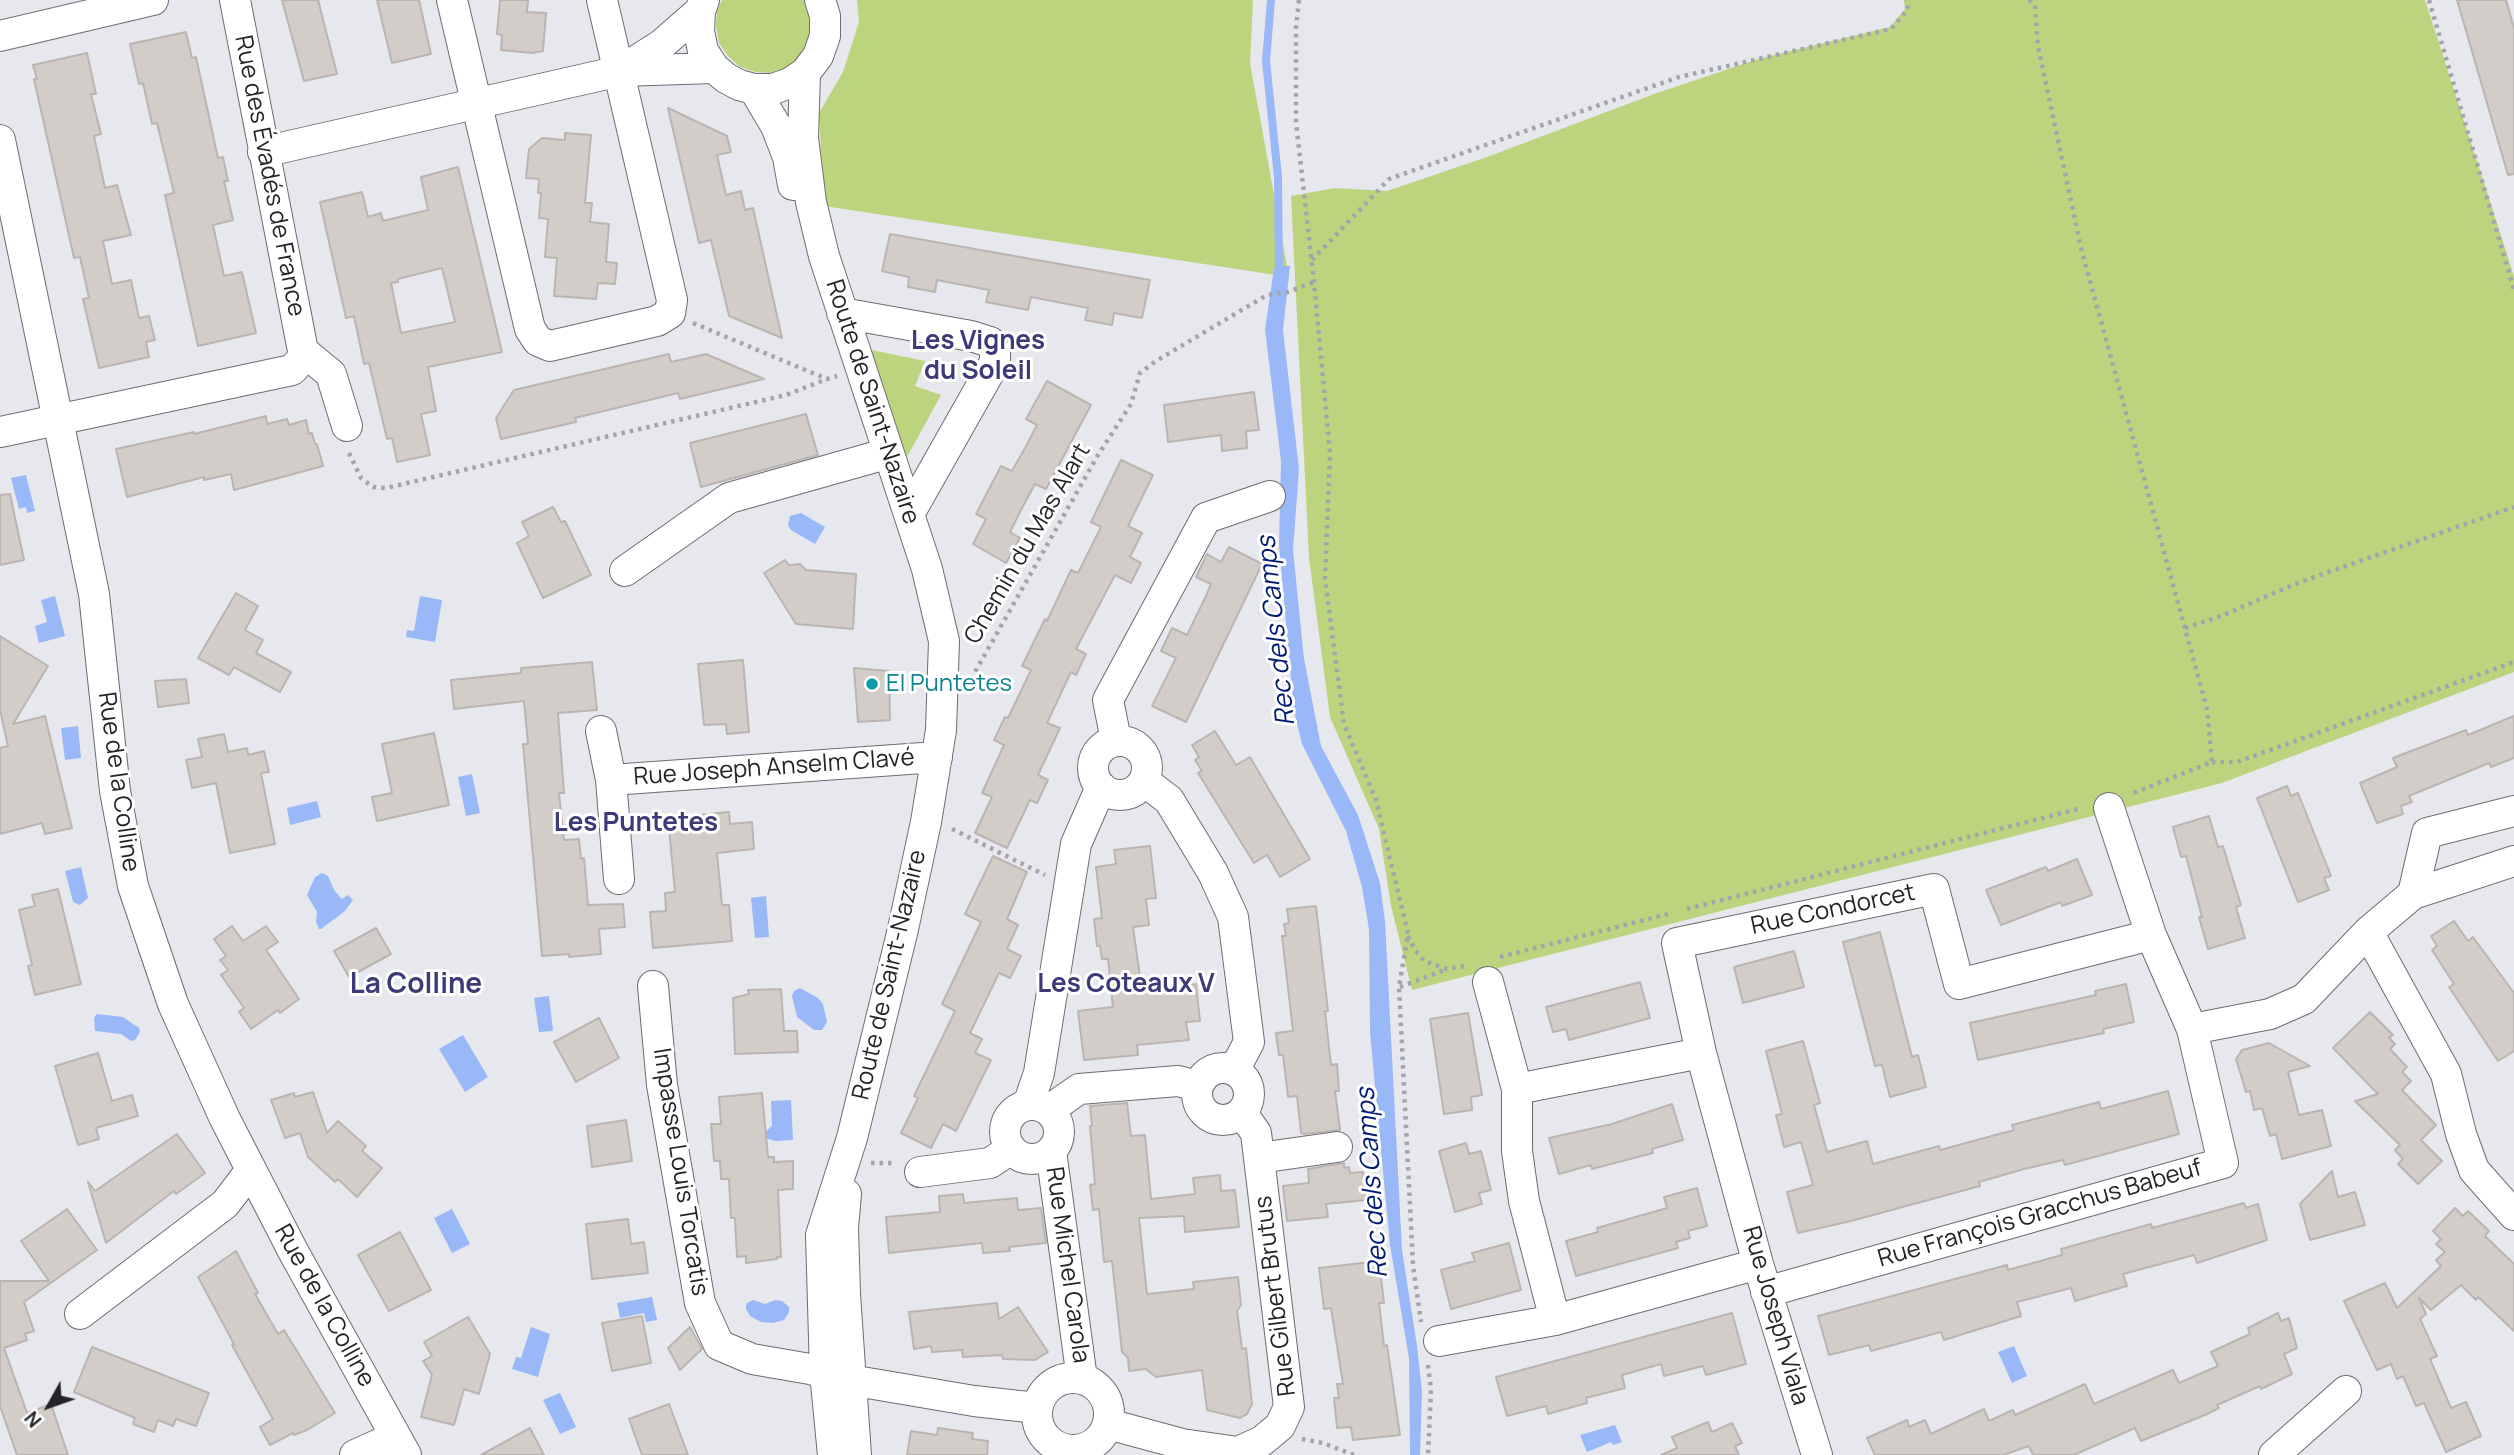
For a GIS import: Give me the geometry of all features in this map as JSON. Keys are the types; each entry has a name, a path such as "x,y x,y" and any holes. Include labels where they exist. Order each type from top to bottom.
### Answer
{"street":[{"path":"0,36 153,0"},
{"name":"Rue des Évadés de France","path":"0,432 292,370 298,365 303,351 235,0"},
{"path":"452,0 530,329 538,341 551,346 657,321 670,313 672,300 602,0"},
{"path":"702,6 699,31 703,51 714,68 732,82 754,89 773,89 790,83 805,73 818,57 825,36 825,16 820,0"},
{"path":"620,71 662,45 702,6"},
{"path":"263,152 620,71 714,68"},
{"name":"Route de Saint-Nazaire","path":"805,73 803,138 811,202 824,256 927,569 944,641 939,743 903,929 852,1138 843,1228 833,1455"},
{"name":"Route de Saint-Nazaire","path":"754,89 776,125 788,157 836,376 874,457 909,558 926,630 939,743"},
{"name":"Rue de la Colline","path":"0,140 94,594 115,790 134,886 173,1004 251,1170 401,1446"},
{"path":"842,313 971,336 990,342 995,351 995,362 909,513"},
{"name":"Rue des Évadés de France","path":"303,351 331,374 347,426"},
{"path":"625,571 729,498 874,457"},
{"path":"1116,740 1108,700 1206,518 1270,496"},
{"name":"Rue Joseph Anselm Clavé","path":"601,731 611,780 619,879"},
{"path":"1116,740 1135,745 1147,761 1144,781 1129,794 1119,795 1101,787 1095,777 1093,765 1096,754 1105,745 1116,740"},
{"name":"Rue Joseph Anselm Clavé","path":"611,780 939,743"},
{"path":"1144,781 1169,800 1213,873 1233,917 1249,1042 1238,1063 1229,1068"},
{"path":"1038,1107 1039,1073 1076,844 1101,787"},
{"path":"2111,804 2151,935 2192,1029 2270,1014 2304,999 2368,932 2413,894 2514,862"},
{"path":"2413,894 2427,833 2514,811"},
{"name":"Rue Condorcet","path":"1736,1175 1702,1054 1676,943 1934,890 1959,984 2151,935"},
{"path":"2368,932 2446,1074 2461,1134 2474,1170 2514,1215"},
{"path":"1487,968 1517,1089 1517,1151 1524,1201 1555,1320"},
{"name":"Impasse Louis Torcatis","path":"653,986 662,1085 700,1303 719,1345 752,1359 837,1377"},
{"name":"Rue François Gracchus Babeuf","path":"1766,1292 2222,1163 2192,1029"},
{"path":"1517,1089 1702,1054"},
{"path":"1219,1067 1229,1068 1245,1079 1250,1096 1242,1113 1232,1119 1220,1121 1209,1117 1201,1109 1196,1098 1197,1086 1209,1071 1219,1067"},
{"path":"1038,1107 1056,1119 1059,1130 1057,1142 1051,1151 1042,1157 1020,1156 1011,1149 1005,1127 1017,1109 1038,1107 1080,1089 1178,1081 1197,1086"},
{"name":"Rue Gilbert Brutus","path":"1108,1424 1183,1449 1238,1452 1262,1441 1280,1426 1289,1407 1256,1133 1242,1113"},
{"path":"1259,1158 1337,1147"},
{"name":"Rue Michel Carola","path":"920,1172 990,1163 1011,1149"},
{"name":"Rue Michel Carola","path":"1051,1151 1082,1379"},
{"path":"80,1314 225,1204 251,1170"},
{"name":"Rue Joseph Viala","path":"1736,1175 1766,1292 1817,1455"},
{"path":"1429,1343 1555,1320 1758,1264"},
{"path":"837,1377 974,1401 1035,1431 1059,1448 1070,1451 1094,1444 1103,1435 1108,1424 1107,1401 1093,1384 1082,1379 1059,1381 1049,1387 1041,1397 1035,1431"},
{"name":"Route de Saint-Nazaire","path":"837,1377 856,1455"},
{"path":"2274,1455 2346,1391"},
{"path":"355,1455 401,1446"}],"path":[{"path":"1299,0 1296,29 1296,122 1330,453 1325,579 1343,724 1376,800 1407,936 1424,961 1447,969"},
{"path":"1312,260 1389,179 1679,77 1891,29 1909,9 1906,0"},
{"path":"2029,0 2035,5 2038,46 2081,248 2207,709 2212,762"},
{"path":"2429,0 2514,290"},
{"name":"Chemin du Mas Alart","path":"968,684 1098,455 1130,404 1140,373 1269,294 1288,292 1314,282"},
{"path":"670,313 836,376"},
{"path":"347,426 341,437 361,478 373,487 386,488 786,395 836,376"},
{"path":"2185,628 2221,616 2300,582 2514,507"},
{"path":"1682,911 2111,804 2212,762 2238,761 2514,662"},
{"path":"942,825 1068,886"},
{"path":"1399,987 1447,969 1487,968 1669,914"},
{"path":"1407,936 1399,987 1413,1265 1429,1343 1431,1390 1428,1455"},
{"path":"1270,1434 1323,1443 1354,1455"}],"green space":[{"path":"722,0 807,0 813,15 809,46 799,59 787,68 771,73 740,67 719,43 717,10"},
{"path":"857,0 1253,0 1250,63 1289,277 824,206 819,113 843,72 859,22"},
{"path":"1904,0 2425,0 2514,276 2514,672 2222,783 1412,990 1391,906 1379,829 1330,717 1309,558 1291,196 1335,188 1387,191 1758,59 1890,27 1905,9"},
{"path":"867,349 925,361 915,386 941,395 907,457"}],"water":[{"path":"1290,266 1283,330 1299,469 1293,550 1304,659 1321,746 1358,815 1380,883 1385,921 1402,1250 1422,1391 1420,1455 1410,1455 1409,1358 1390,1245 1370,1033 1369,929 1362,887 1346,831 1302,744 1294,711 1279,546 1281,461 1265,329 1274,269"},
{"path":"26,475 35,511 27,513 26,507 19,509 11,478"},
{"path":"801,513 825,527 815,544 791,530 788,525 790,516"},
{"path":"55,596 65,636 39,643 35,626 47,622 41,600"},
{"path":"420,596 442,600 435,642 406,637 407,630 414,631"},
{"path":"78,726 81,758 65,760 61,728"},
{"path":"472,774 480,813 466,816 458,777"},
{"path":"317,801 321,817 290,825 287,808"},
{"path":"81,867 88,898 80,905 73,902 65,871"},
{"path":"322,873 328,876 334,890 342,899 348,895 353,900 345,911 319,929 316,922 317,912 307,895 315,877"},
{"path":"766,896 769,937 755,938 751,898"},
{"path":"800,988 823,1004 827,1022 822,1030 814,1030 797,1017 792,996 794,991"},
{"path":"549,996 553,1031 539,1032 534,998"},
{"path":"97,1014 123,1017 139,1028 140,1032 135,1040 131,1041 121,1034 95,1031 94,1018"},
{"path":"463,1035 488,1077 465,1092 439,1049"},
{"path":"791,1100 793,1140 775,1141 765,1138 765,1132 772,1126 771,1101"},
{"path":"452,1209 470,1244 452,1253 434,1218"},
{"path":"652,1297 657,1320 646,1322 644,1313 620,1318 617,1303"},
{"path":"753,1300 765,1304 775,1300 782,1301 789,1307 789,1312 784,1320 761,1322 750,1316 746,1309 746,1304"},
{"path":"531,1327 550,1334 538,1377 512,1369 516,1357 521,1358"},
{"path":"2014,1346 2027,1376 2012,1383 1998,1352"},
{"path":"560,1393 576,1427 560,1434 543,1400"},
{"path":"1615,1425 1622,1442 1613,1445 1611,1442 1587,1452 1580,1435"}],"building":[{"path":"282,0 318,0 337,74 304,81"},
{"path":"377,0 419,0 431,54 392,63"},
{"path":"500,0 528,0 527,12 546,13 543,51 532,53 501,50 502,35 497,34"},
{"path":"2457,0 2506,0 2514,28 2514,174 2508,175"},
{"path":"186,32 192,58 196,57 218,158 223,157 228,181 224,181 233,220 213,225 224,276 242,272 256,333 198,346 165,195 174,193 157,123 152,124 143,83 139,84 130,44"},
{"path":"87,53 96,94 91,94 101,134 94,136 105,188 117,185 131,235 103,241 112,284 131,280 139,318 149,316 155,340 146,342 149,357 99,368 83,299 89,298 80,257 74,258 33,65"},
{"path":"668,108 727,136 731,152 717,155 726,195 741,191 745,210 753,208 782,338 729,316 711,240 699,243"},
{"path":"565,133 591,135 585,203 592,203 590,222 609,224 606,262 617,263 615,284 598,283 596,299 554,296 557,258 545,257 548,219 539,218 539,179 526,178 529,149 542,138 565,140"},
{"path":"458,167 502,352 428,367 436,411 421,414 430,455 397,462 392,438 387,439 369,363 364,364 354,316 346,318 320,202 362,192 368,217 381,213 383,221 428,210 421,177","holes":["442,268 455,322 401,333 391,283"]},
{"path":"890,234 1150,280 1142,318 1114,313 1112,325 1085,320 1088,308 1031,297 1028,310 986,302 989,290 937,280 935,292 908,287 909,277 882,271"},
{"path":"669,354 671,362 706,354 764,379 680,399 678,393 575,418 576,422 501,439 496,418 514,390"},
{"path":"1047,381 1091,405 1046,489 1035,484 1022,508 1010,532 1020,538 1006,563 973,544 986,519 976,514 1001,466 1012,471 1025,448 1037,425 1026,419"},
{"path":"1254,392 1259,430 1246,431 1247,448 1222,451 1221,435 1168,442 1164,405"},
{"path":"806,414 818,455 701,487 690,443"},
{"path":"266,416 267,424 287,419 289,425 306,420 323,466 234,490 231,474 204,480 204,477 127,497 116,449 194,434"},
{"path":"1121,460 1153,475 1128,526 1142,533 1130,557 1141,563 1131,583 1115,575 1076,649 1086,654 1076,675 1071,672 1047,723 1060,728 1038,775 1048,780 1037,803 1030,800 1007,848 975,833 992,797 982,793 1004,745 994,740 1031,670 1022,666 1045,619 1047,621 1071,570 1078,573 1101,527 1091,522"},
{"path":"10,494 24,560 0,565 0,495"},
{"path":"553,507 561,522 565,521 591,575 543,598 517,543 529,536 522,522"},
{"path":"1229,547 1262,564 1186,722 1152,706 1176,658 1161,651 1172,628 1187,635 1206,596 1211,584 1196,577 1207,554 1221,562"},
{"path":"785,560 789,565 800,564 806,570 856,574 853,629 796,624 764,573"},
{"path":"236,593 258,606 245,630 263,640 256,653 291,672 280,692 234,667 229,675 198,658"},
{"path":"0,636 48,666 13,724 45,716 72,828 45,834 42,823 0,834 0,748 8,746 0,710"},
{"path":"743,660 749,732 727,734 726,724 704,725 698,664"},
{"path":"592,662 597,710 558,713 564,793 559,793 564,840 579,839 581,859 584,858 588,905 623,904 625,927 599,929 601,954 542,956 523,744 528,744 524,701 454,709 451,680 521,673 521,668"},
{"path":"854,668 889,671 890,720 858,722"},
{"path":"186,679 189,703 158,707 155,681"},
{"path":"2514,716 2514,758 2491,767 2489,763 2409,796 2412,802 2401,806 2403,814 2377,823 2360,783 2397,767 2393,758 2466,730 2468,735"},
{"path":"1215,731 1236,765 1250,757 1310,859 1280,877 1267,855 1254,863 1198,773 1202,771 1195,760 1199,757 1192,745"},
{"path":"434,733 449,805 377,821 372,797 392,793 382,744"},
{"path":"224,734 228,752 247,748 248,755 264,751 269,772 261,773 275,844 230,853 216,783 192,788 186,760 202,757 198,739"},
{"path":"2287,786 2291,796 2298,793 2331,876 2324,878 2329,890 2298,902 2257,798"},
{"path":"729,812 730,824 752,822 754,849 717,853 722,905 729,905 732,941 653,948 650,912 666,911 665,893 675,892 668,818"},
{"path":"2209,816 2218,847 2223,846 2241,905 2236,907 2245,938 2208,949 2186,856 2181,857 2173,827"},
{"path":"1150,846 1156,898 1146,899 1149,925 1133,927 1142,991 1196,984 1200,1021 1186,1022 1189,1040 1137,1045 1138,1055 1084,1060 1078,1011 1113,1007 1108,959 1102,959 1100,946 1097,946 1094,919 1102,918 1096,867 1116,864 1114,850"},
{"path":"993,856 1027,872 1007,919 1018,925 1007,949 1021,956 1010,978 999,973 970,1033 982,1039 975,1053 991,1060 956,1131 943,1124 931,1148 901,1133 918,1098 914,1096 955,1011 942,1004 981,922 965,914"},
{"path":"2077,859 2092,895 2062,906 2061,902 2001,925 1986,890 2046,867 2048,871"},
{"path":"58,889 81,984 35,995 28,966 32,965 19,910 35,906 32,895"},
{"path":"1316,906 1331,1065 1337,1064 1339,1091 1335,1091 1340,1130 1304,1134 1301,1133 1297,1096 1288,1097 1283,1055 1279,1055 1276,1033 1293,1031 1282,936 1286,936 1284,924 1289,923 1287,909"},
{"path":"2454,921 2468,941 2473,937 2514,993 2514,1051 2498,1061 2449,987 2454,984 2432,950 2437,946 2431,936"},
{"path":"232,926 243,941 266,926 278,942 266,950 299,999 251,1029 239,1012 244,1008 221,975 228,970 220,960 226,956 214,939"},
{"path":"376,928 391,954 349,977 334,951"},
{"path":"1880,932 1912,1057 1918,1055 1926,1087 1890,1097 1882,1065 1875,1066 1843,942"},
{"path":"1794,951 1804,987 1743,1003 1734,967"},
{"path":"1640,982 1650,1018 1569,1040 1566,1029 1553,1032 1546,1007"},
{"path":"2126,984 2134,1022 2103,1029 2104,1033 1978,1060 1970,1023 2096,995 2095,991"},
{"path":"781,989 784,1031 797,1031 798,1052 735,1054 733,998 749,994 748,990"},
{"path":"2370,1012 2393,1035 2389,1038 2395,1044 2390,1049 2407,1067 2402,1072 2411,1081 2402,1090 2436,1125 2421,1140 2442,1161 2418,1184 2398,1164 2403,1159 2395,1150 2400,1145 2355,1101 2378,1094 2333,1048"},
{"path":"1468,1013 1482,1095 1471,1097 1472,1110 1444,1114 1430,1019"},
{"path":"599,1018 619,1058 576,1082 554,1042"},
{"path":"1803,1041 1820,1103 1814,1105 1827,1152 1867,1141 1873,1164 2014,1130 2012,1125 2099,1102 2101,1109 2168,1091 2179,1134 2065,1165 2063,1160 2024,1169 1979,1182 1980,1186 1798,1233 1787,1192 1813,1185 1801,1142 1784,1147 1776,1115 1782,1114 1766,1051"},
{"path":"2269,1043 2310,1066 2288,1072 2299,1115 2322,1110 2331,1146 2282,1159 2276,1134 2270,1136 2262,1108 2254,1110 2250,1091 2246,1092 2236,1059 2242,1050"},
{"path":"98,1053 112,1101 132,1095 138,1116 96,1128 99,1139 78,1145 55,1066"},
{"path":"313,1092 327,1133 338,1121 366,1146 362,1151 382,1168 357,1197 338,1179 335,1182 308,1157 300,1133 285,1138 271,1100 294,1093 295,1097"},
{"path":"762,1093 768,1157 774,1157 774,1162 793,1161 793,1189 778,1190 781,1257 746,1263 746,1256 737,1257 729,1179 721,1179 720,1161 714,1161 711,1124 721,1124 719,1097"},
{"path":"1127,1103 1131,1136 1145,1135 1151,1199 1195,1194 1193,1178 1220,1175 1221,1191 1235,1190 1239,1227 1185,1232 1184,1216 1139,1218 1147,1294 1194,1289 1193,1282 1238,1277 1241,1305 1237,1311 1242,1349 1246,1348 1252,1404 1247,1414 1240,1418 1207,1410 1202,1370 1156,1377 1146,1369 1129,1371 1128,1358 1122,1352 1112,1261 1104,1262 1099,1209 1093,1210 1090,1185 1095,1184 1090,1106"},
{"path":"1672,1104 1683,1140 1652,1149 1653,1153 1592,1169 1591,1165 1559,1174 1549,1138 1612,1124"},
{"path":"626,1120 632,1161 592,1167 587,1126"},
{"path":"177,1134 205,1173 176,1194 174,1191 106,1243 88,1182 95,1191"},
{"path":"1466,1143 1469,1154 1481,1151 1491,1190 1479,1193 1482,1204 1455,1212 1439,1151"},
{"path":"1344,1163 1344,1168 1349,1167 1350,1173 1363,1172 1366,1200 1326,1204 1328,1217 1287,1221 1283,1186 1309,1183 1308,1169"},
{"path":"2332,1171 2338,1197 2355,1192 2365,1225 2310,1240 2300,1204"},
{"path":"1697,1188 1707,1226 1688,1231 1690,1238 1676,1242 1678,1248 1576,1276 1566,1241 1598,1232 1597,1228 1667,1208 1664,1197"},
{"path":"963,1194 964,1203 1017,1198 1018,1210 1041,1208 1046,1243 1009,1247 1010,1251 983,1253 982,1243 889,1253 886,1217 940,1212 939,1196"},
{"path":"2244,1203 2246,1208 2258,1204 2267,1240 2197,1263 2194,1255 2123,1274 2127,1286 2075,1301 2071,1288 2017,1302 2021,1316 1944,1340 1941,1332 1871,1351 1869,1345 1829,1355 1818,1316 2007,1265 2008,1270 2062,1255 2061,1249 2151,1224 2152,1228"},
{"path":"2455,1208 2463,1216 2468,1211 2489,1231 2485,1236 2514,1264 2514,1331 2461,1285 2431,1310 2419,1298 2426,1314 2420,1319 2437,1356 2430,1359 2451,1408 2466,1402 2481,1436 2446,1452 2424,1403 2416,1406 2403,1376 2397,1379 2391,1364 2377,1370 2344,1301 2385,1283 2397,1308 2441,1266 2436,1260 2445,1252 2436,1244 2441,1239 2433,1231"},
{"path":"67,1209 97,1250 24,1302 34,1331 25,1334 27,1340 4,1348 27,1413 51,1404 68,1455 17,1455 0,1406 0,1281 49,1281 21,1241"},
{"path":"628,1219 631,1244 644,1242 648,1273 592,1279 586,1224"},
{"path":"400,1232 431,1290 389,1311 358,1255"},
{"path":"1509,1243 1521,1290 1451,1309 1441,1270 1475,1261 1472,1253"},
{"path":"236,1251 258,1293 255,1294 278,1334 284,1330 335,1413 307,1430 294,1435 293,1433 270,1445 260,1427 273,1419 198,1277"},
{"path":"1379,1261 1384,1303 1379,1303 1384,1346 1387,1345 1400,1435 1353,1440 1351,1427 1337,1428 1334,1398 1339,1398 1337,1384 1343,1384 1331,1308 1324,1309 1319,1268"},
{"path":"997,1303 999,1319 1018,1307 1048,1352 1035,1360 1003,1359 1002,1355 963,1357 962,1350 932,1352 931,1346 914,1349 909,1312"},
{"path":"1732,1313 1746,1364 1706,1375 1703,1366 1664,1376 1661,1364 1622,1375 1625,1388 1586,1398 1587,1403 1548,1414 1546,1406 1507,1416 1496,1377"},
{"path":"2278,1313 2281,1321 2289,1318 2297,1348 2284,1354 2292,1374 2217,1405 2219,1408 2205,1415 2141,1441 2135,1428 2074,1455 2033,1455 2029,1446 2003,1455 1875,1455 1867,1438 1907,1420 1909,1427 1925,1420 1931,1434 1984,1409 1989,1421 2013,1410 2015,1415 2085,1384 2094,1404 2173,1370 2179,1383 2218,1366 2211,1352 2250,1334 2248,1328"},
{"path":"642,1316 651,1363 612,1371 602,1323"},
{"path":"468,1317 490,1354 479,1394 464,1389 454,1425 421,1417 432,1375 423,1361 432,1356 424,1342"},
{"path":"690,1327 702,1349 680,1370 668,1348"},
{"path":"92,1347 209,1393 196,1426 176,1419 173,1426 158,1420 154,1432 133,1424 135,1418 74,1392"},
{"path":"669,1404 688,1455 642,1455 629,1419"},
{"path":"1708,1422 1712,1432 1732,1423 1742,1443 1735,1446 1739,1455 1661,1455 1677,1448 1672,1437"},
{"path":"530,1428 544,1455 481,1455"},
{"path":"938,1428 973,1433 972,1439 988,1441 987,1455 907,1455 911,1431 937,1435"}],"waterway":[{"name":"Rec dels Camps","path":"1271,0 1266,61 1278,177 1279,277"}],"place":[{"name":"El Puntetes","path":"872,684"}],"district":[{"name":"Les Vignes du Soleil","path":"978,357"},
{"name":"Les Puntetes","path":"636,824"},
{"name":"La Colline","path":"416,985"},
{"name":"Les Coteaux V","path":"1126,985"}]}
